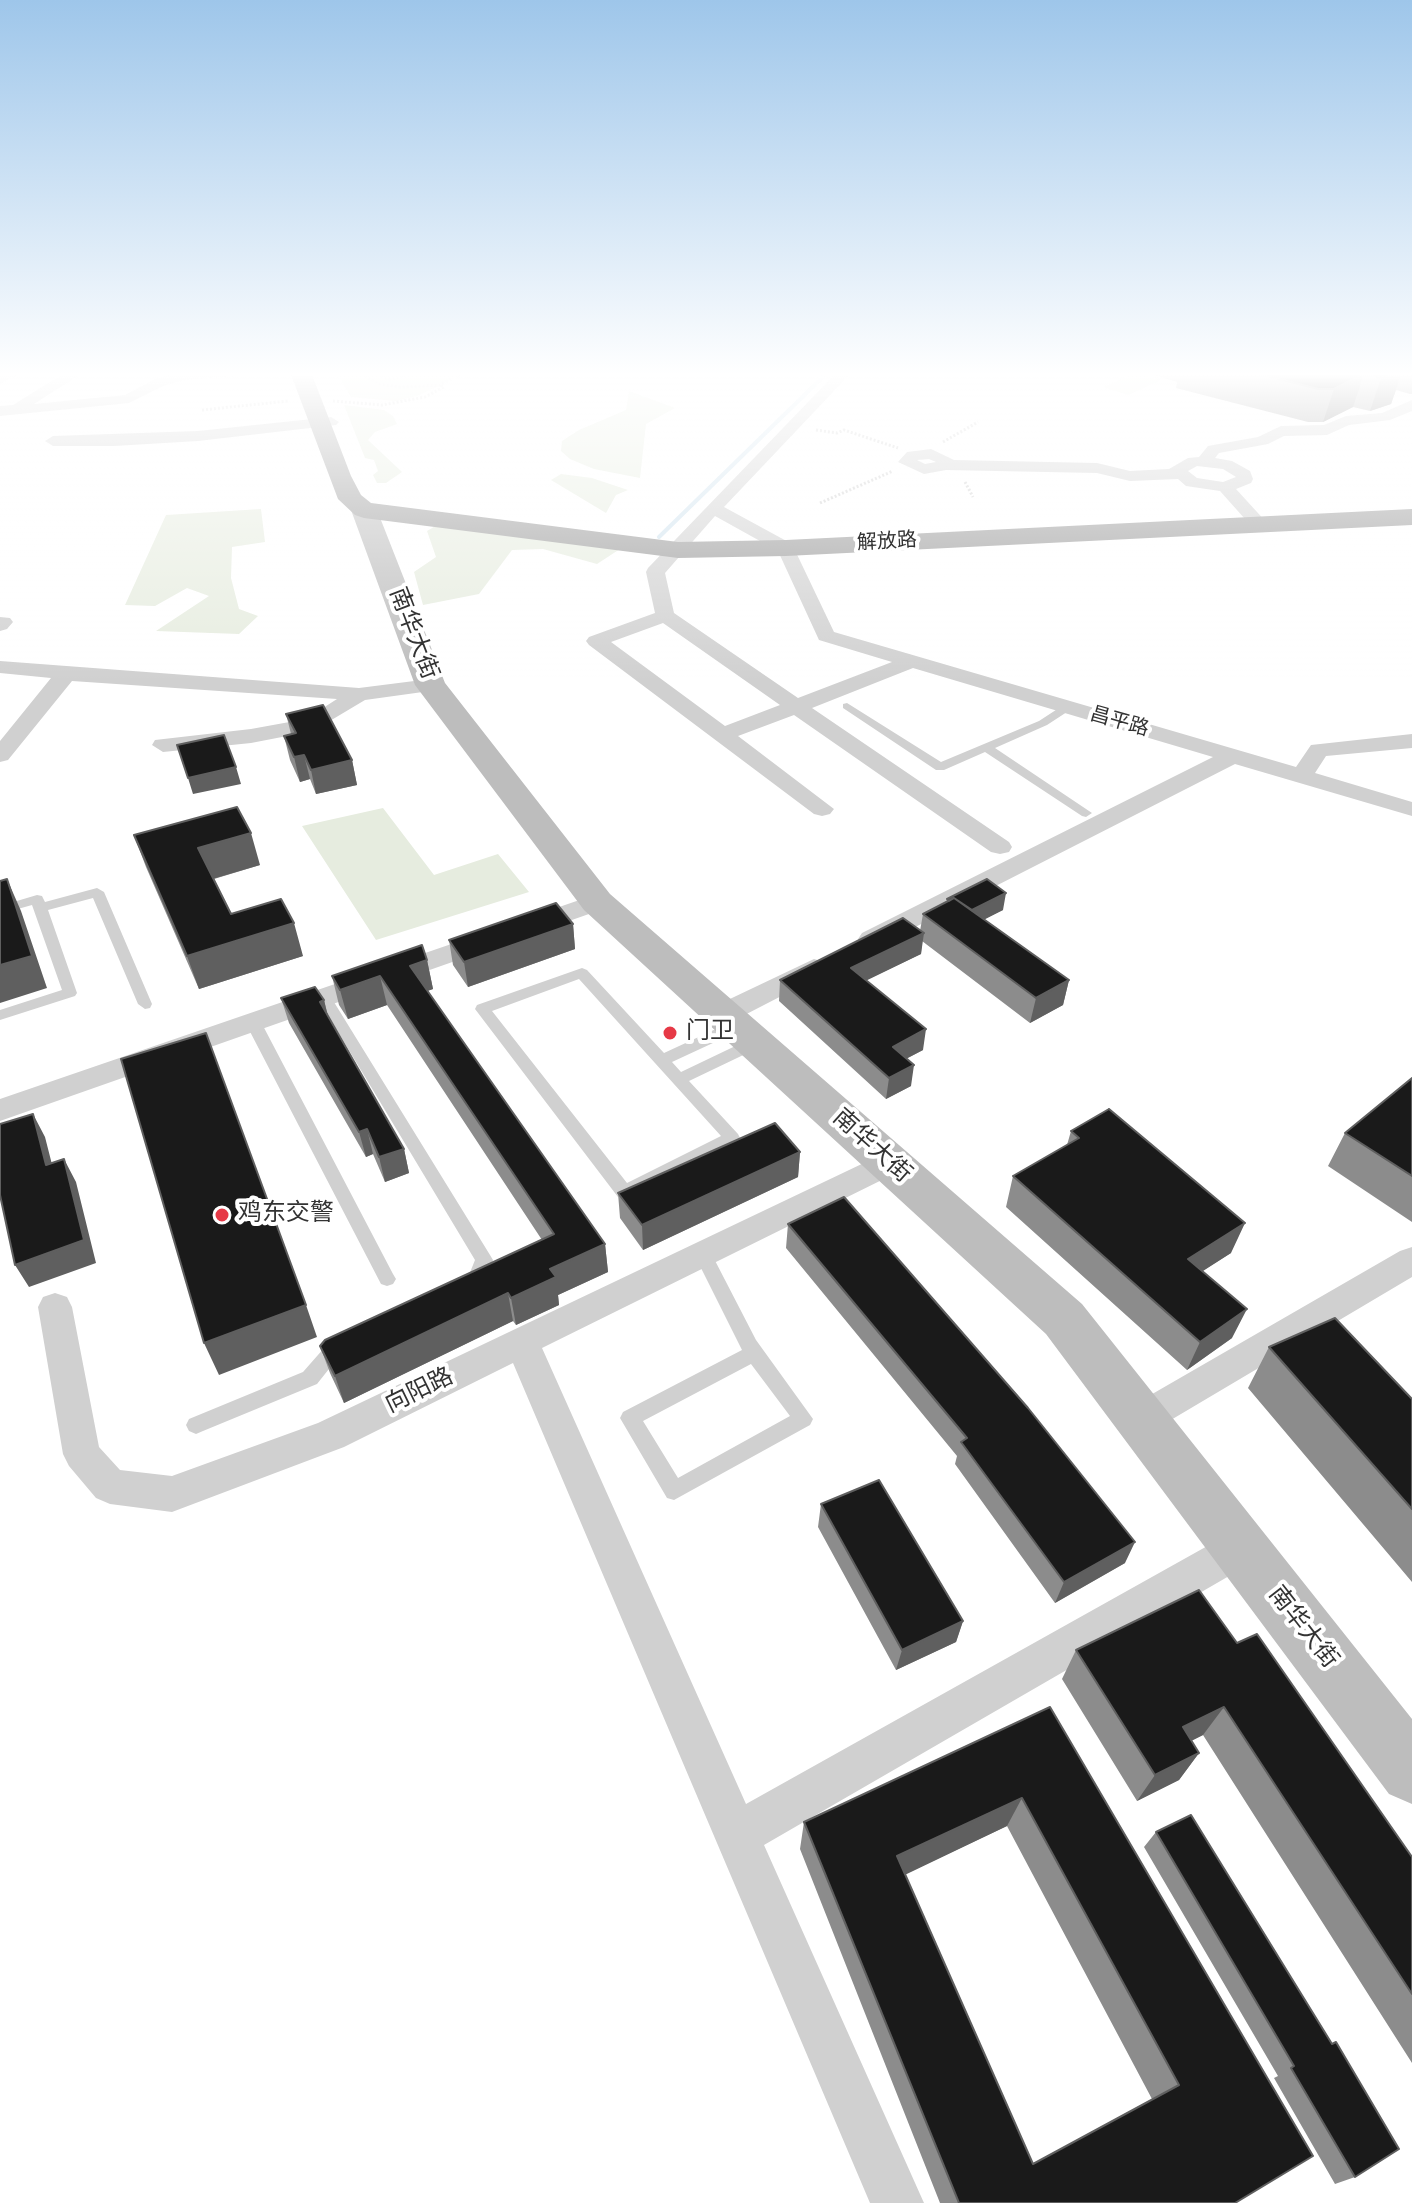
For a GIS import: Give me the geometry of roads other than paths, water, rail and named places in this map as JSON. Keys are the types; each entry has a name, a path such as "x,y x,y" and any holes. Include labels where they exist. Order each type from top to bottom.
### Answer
{"highway":[{"name":"南华大街","path":"342,475 350,499 364,510"},
{"name":"解放路","path":"364,510 678,550 786,548 1412,517"}],"main road":[{"name":"南华大街","path":"364,510 430,685 597,902 1064,1319 1412,1771"}],"street":[{"path":"745,475 655,572 665,616 1000,847"},
{"path":"1125,475 1159,475"},
{"path":"1180,475 1192,482 1225,487 1241,483 1245,475"},
{"path":"1225,487 1259,524"},
{"path":"713,508 786,548"},
{"name":"昌平路","path":"786,548 826,636 1412,809"},
{"path":"665,616 596,641 822,809"},
{"path":"722,735 911,662"},
{"path":"0,667 359,694 430,685"},
{"path":"0,755 66,674"},
{"path":"163,745 251,736 313,724 359,694"},
{"path":"1301,776 1319,750 1412,741"},
{"path":"738,1028 843,953 1233,756"},
{"path":"0,1110 597,902"},
{"name":"向阳路","path":"55,1307 82,1454 110,1486 172,1494 331,1435 889,1163"},
{"path":"1141,1419 1412,1260"},
{"path":"522,1342 897,2203"},
{"path":"737,1835 1241,1548"}],"lane":[{"path":"847,706 940,767 1043,723 1066,708"},
{"path":"986,747 1086,813"},
{"path":"41,908 97,892 145,1004"},
{"path":"0,910 37,899 70,993 0,1015"},
{"path":"582,973 679,1079 732,1138 624,1192 482,1009 582,973"},
{"path":"324,997 484,1260 476,1280 449,1292"},
{"path":"253,1022 387,1279"},
{"path":"663,1060 738,1028"},
{"path":"679,1079 738,1028"},
{"path":"703,1254 754,1353 803,1419 674,1491 630,1418 754,1353"},
{"path":"196,1425 310,1378 341,1342 354,1336"}],"waterway":[{"path":"659,537 723,475"}],"place":[{"name":"门卫","path":"670,1033"},
{"name":"鸡东交警","path":"222,1215"}]}
